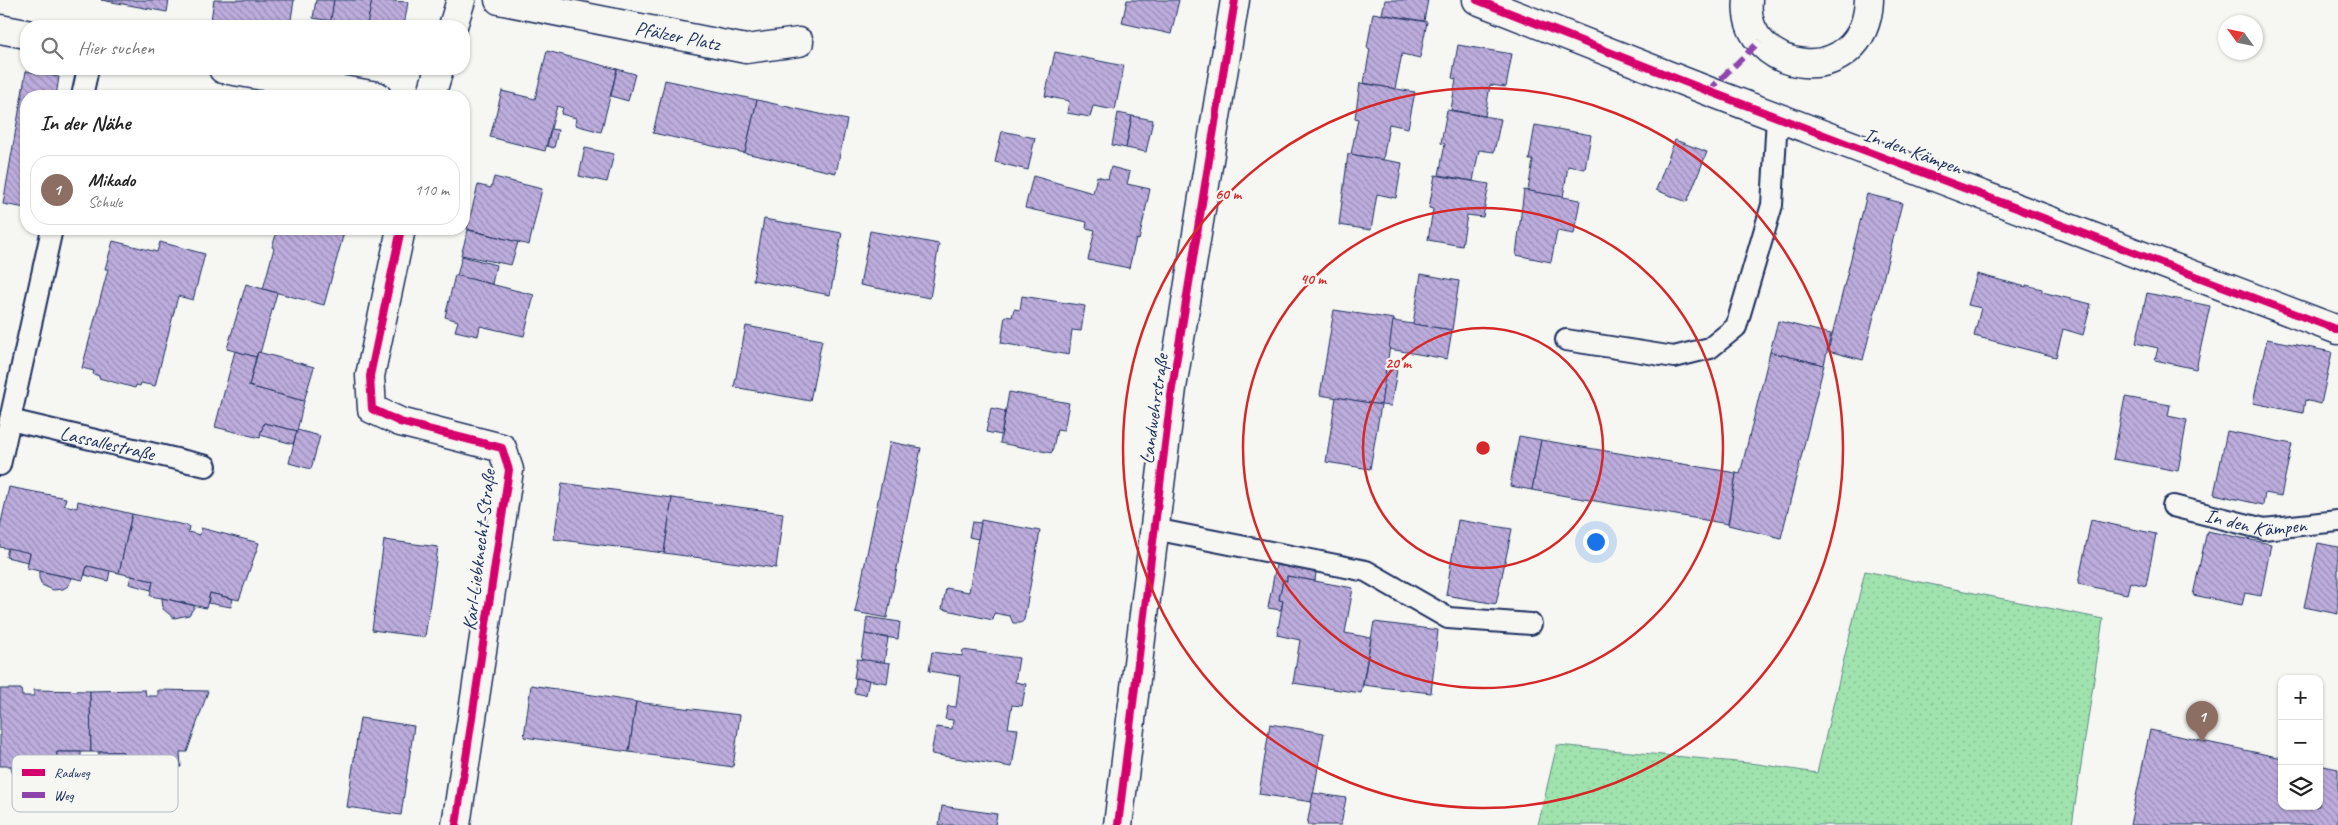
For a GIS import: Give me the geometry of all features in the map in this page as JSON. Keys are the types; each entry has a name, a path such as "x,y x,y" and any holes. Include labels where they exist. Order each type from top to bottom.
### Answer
{"street":[{"path":"455,20 461,0"},
{"name":"Pfälzer Platz","path":"499,0 746,49 799,42"},
{"name":"Landwehrstraße","path":"1118,825 1172,388 1235,0"},
{"name":"In den Kämpen","path":"1477,0 1777,117 2338,330"},
{"path":"1748,0 1751,23 1760,41 1775,54 1793,62 1813,64 1832,60 1849,49 1861,34 1868,15 1869,0"},
{"path":"0,29 20,33"},
{"path":"257,75 343,90"},
{"path":"433,90 437,75"},
{"name":"Karl-Liebknecht-Straße","path":"400,235 370,376 372,409 400,422 502,448 509,470 456,825"}],"lane":[{"path":"83,90 87,75"},
{"path":"1566,340 1674,357 1710,348 1736,327 1772,205 1777,117"},
{"path":"0,465 51,235"},
{"name":"Lassallestraße","path":"10,420 206,466"},
{"name":"In den Kämpen","path":"2173,506 2264,529 2338,521"},
{"path":"1154,529 1366,572 1448,618 1531,624"}],"green space":[{"path":"1865,571 2103,619 2072,825 1538,825 1557,745 1758,764 1817,773"}],"building":[{"path":"101,0 169,0 167,12"},
{"path":"214,0 294,0 291,20 211,20"},
{"path":"316,0 334,0 331,20 313,18"},
{"path":"334,0 372,0 368,20 331,20"},
{"path":"372,0 408,2 405,20 368,20"},
{"path":"1127,0 1179,0 1171,34 1122,23"},
{"path":"1385,0 1428,0 1424,21 1382,14"},
{"path":"1373,13 1427,22 1420,58 1402,54 1395,89 1364,83 1370,49 1367,48"},
{"path":"1458,45 1512,54 1506,87 1490,85 1485,116 1451,110 1456,79 1452,78"},
{"path":"547,51 617,69 601,132 575,125 576,118 561,114 563,108 557,106 545,151 490,137 502,91 535,99"},
{"path":"1055,52 1124,66 1115,110 1093,106 1090,117 1067,113 1069,101 1045,96"},
{"path":"617,69 635,74 628,101 611,96"},
{"path":"25,75 59,77 57,90 23,90"},
{"path":"665,80 757,100 745,153 653,133"},
{"path":"1360,83 1415,92 1408,128 1389,124 1383,160 1351,154 1358,119 1355,118"},
{"path":"757,100 847,120 836,173 745,153"},
{"path":"20,106 20,207 3,204"},
{"path":"1447,110 1501,119 1494,152 1479,150 1473,181 1439,175 1445,144 1441,143"},
{"path":"1118,113 1132,116 1126,148 1112,145"},
{"path":"1132,116 1153,120 1146,152 1126,148"},
{"path":"1535,125 1591,135 1585,169 1568,166 1563,197 1528,191 1533,160 1529,160"},
{"path":"551,129 558,130 554,148 547,146"},
{"path":"1002,131 1035,138 1028,170 995,162"},
{"path":"1675,140 1707,152 1687,202 1656,190"},
{"path":"585,148 614,154 607,182 579,176"},
{"path":"1348,154 1402,163 1396,198 1377,194 1371,230 1339,225"},
{"path":"1111,167 1130,172 1127,184 1150,189 1139,240 1136,239 1129,268 1088,260 1095,230 1086,228 1087,222 1025,208 1033,176 1093,193 1097,176 1108,179"},
{"path":"1435,175 1489,184 1483,217 1467,215 1462,246 1428,240 1433,209 1429,208"},
{"path":"494,177 542,189 529,245 470,230 470,217 478,185 491,188"},
{"path":"1524,190 1580,200 1574,234 1557,231 1551,262 1516,255"},
{"path":"1867,194 1902,203 1863,360 1828,351"},
{"path":"764,219 842,233 830,295 753,280"},
{"path":"470,230 518,242 511,265 461,255 467,235 470,235"},
{"path":"870,231 939,244 930,298 860,285"},
{"path":"276,235 343,235 324,305 263,289 274,248 272,247"},
{"path":"113,241 157,252 160,242 205,254 193,300 178,296 155,386 141,383 140,386 136,385 135,388 99,378 99,376 93,374 94,371 82,368 108,269 105,269"},
{"path":"462,256 496,265 492,284 457,276"},
{"path":"1421,274 1459,281 1452,330 1413,324"},
{"path":"1977,274 2026,287 2026,285 2042,289 2042,292 2091,304 2083,335 2063,329 2056,357 1974,336 1981,308 1968,305"},
{"path":"455,275 534,295 524,336 480,326 478,336 455,331 458,321 445,317"},
{"path":"246,284 277,293 260,353 258,352 256,357 227,349"},
{"path":"2147,293 2210,306 2196,369 2155,360 2158,348 2136,343"},
{"path":"1022,296 1085,306 1081,331 1072,330 1069,355 1001,343 1005,316 1012,317 1014,309 1020,310"},
{"path":"1334,310 1394,319 1381,405 1320,395"},
{"path":"1393,321 1452,330 1447,359 1389,349"},
{"path":"1778,321 1831,334 1824,365 1770,352"},
{"path":"746,326 822,340 810,401 734,387"},
{"path":"2267,339 2332,352 2321,404 2305,400 2303,413 2253,403"},
{"path":"235,351 256,357 249,386 304,401 297,431 264,423 260,438 215,427"},
{"path":"258,352 314,367 304,401 249,386"},
{"path":"1770,352 1824,365 1781,538 1728,525 1736,473 1740,474"},
{"path":"1386,368 1397,370 1391,406 1381,405"},
{"path":"1009,392 1069,403 1064,430 1057,429 1052,453 1000,443"},
{"path":"1336,397 1381,405 1370,469 1326,462"},
{"path":"2125,397 2170,405 2168,416 2187,420 2178,471 2113,459"},
{"path":"991,408 1005,411 1001,435 986,432"},
{"path":"264,423 297,431 293,444 260,435"},
{"path":"297,430 320,436 311,469 289,463"},
{"path":"2227,431 2292,444 2281,496 2265,493 2263,505 2214,494"},
{"path":"1519,436 1541,440 1532,490 1510,486"},
{"path":"1541,440 1736,473 1728,524 1532,490"},
{"path":"890,442 921,448 887,618 855,612"},
{"path":"562,483 672,498 664,553 554,539"},
{"path":"9,487 66,498 64,505 77,508 78,501 132,514 119,573 87,566 83,580 39,571 27,568 30,553 0,547 0,527"},
{"path":"672,498 783,513 776,568 664,553"},
{"path":"132,514 189,526 188,532 200,535 201,528 259,543 239,600 210,593 206,608 150,596 153,581 119,573"},
{"path":"981,520 1040,531 1024,620 1021,623 1013,623 1010,616 994,613 993,620 942,609 946,588 969,592"},
{"path":"1458,520 1512,529 1496,604 1446,595"},
{"path":"2091,520 2156,534 2146,586 2130,582 2127,594 2078,584"},
{"path":"972,522 981,523 978,539 969,537"},
{"path":"2207,531 2271,544 2261,596 2245,593 2242,605 2193,595"},
{"path":"384,540 438,547 425,637 372,630"},
{"path":"2318,543 2338,547 2338,614 2304,607"},
{"path":"8,548 30,553 28,562 6,557"},
{"path":"1276,565 1316,572 1315,581 1287,576 1287,581 1283,580 1279,600 1283,601 1281,610 1268,608"},
{"path":"87,566 110,571 108,581 85,575"},
{"path":"39,571 72,578 68,586 63,589 53,590 42,585"},
{"path":"131,576 153,581 151,590 129,584"},
{"path":"1287,576 1353,588 1345,633 1371,638 1361,693 1293,683 1300,640 1277,635 1283,601 1279,600 1283,580 1287,581"},
{"path":"210,593 233,599 231,607 208,603"},
{"path":"162,598 195,606 189,615 174,618 163,609"},
{"path":"867,617 900,622 898,639 865,634"},
{"path":"1374,622 1438,630 1431,693 1363,685"},
{"path":"865,634 888,638 884,663 861,660"},
{"path":"963,650 1019,658 1015,682 1026,684 1022,706 1012,705 1008,728 1018,729 1012,767 931,754 936,727 952,729 953,720 945,719 948,706 956,707 960,676 929,671 932,652 962,656"},
{"path":"857,659 890,663 887,683 854,678"},
{"path":"856,678 869,680 866,695 854,693"},
{"path":"531,685 636,702 629,752 524,737"},
{"path":"0,689 21,689 22,696 34,696 34,690 90,691 91,752 57,752 57,755 12,755 12,766 0,766"},
{"path":"145,690 146,696 158,696 158,690 208,691 187,752 180,752 181,767 178,767 178,755 123,755 123,752 91,752 90,691"},
{"path":"636,702 740,715 733,767 629,752"},
{"path":"360,718 414,726 401,815 347,807"},
{"path":"1270,724 1324,733 1312,802 1259,794"},
{"path":"2150,730 2278,757 2278,810 2323,810 2323,766 2338,769 2338,825 2130,825"},
{"path":"57,752 81,752 81,755 57,755"},
{"path":"99,752 123,752 123,755 99,755"},
{"path":"1313,793 1346,798 1341,825 1307,825"},
{"path":"942,806 997,814 995,825 939,825"}],"marked path":[{"path":"1708,91 1760,41"}],"cycle path":[{"path":"1118,825 1172,388 1235,0"},
{"path":"1477,0 1708,91 2338,330"},
{"path":"400,235 370,376 372,409 400,422 502,448 509,470 456,825"}],"place":[{"name":"Mikado","path":"2202,742"}]}
